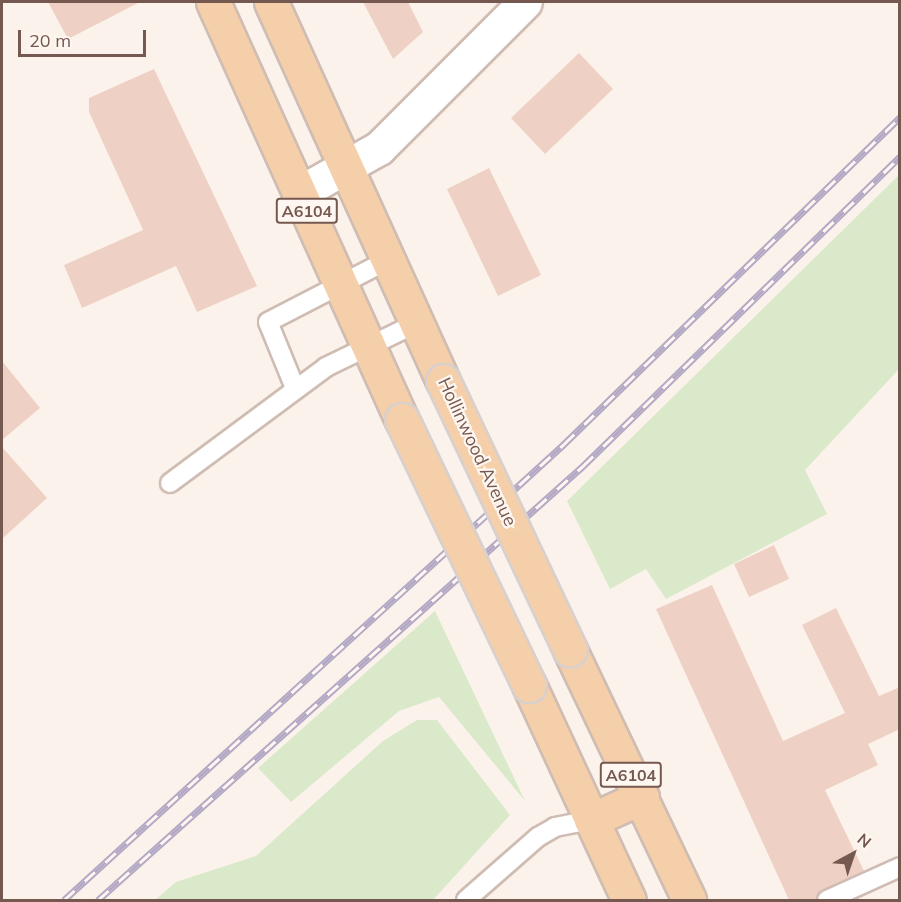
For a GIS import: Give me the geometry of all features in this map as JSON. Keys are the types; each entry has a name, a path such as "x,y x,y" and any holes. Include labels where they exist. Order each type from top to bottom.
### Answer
{"main road":[{"name":"A6104","path":"213,2 368,347 629,900"},
{"name":"Hollinwood Avenue","path":"271,2 443,381 689,900"},
{"path":"591,820 642,797"}],"street":[{"path":"299,194 379,148 525,2"}],"lane":[{"path":"295,388 268,321 388,260"},
{"path":"170,483 295,388 368,347 417,323"},
{"path":"466,900 538,837 555,827 591,820"},
{"path":"827,900 900,867"}],"green space":[{"path":"899,175 899,369 805,470 827,514 666,599 646,569 610,589 567,501"},
{"path":"435,611 525,801 439,697 399,711 291,802 258,768"},
{"path":"417,720 437,720 510,815 433,900 155,900 176,882 256,856 383,741"}],"building":[{"path":"48,2 140,2 68,39"},
{"path":"363,2 408,2 423,32 393,59"},
{"path":"579,53 613,89 545,154 511,118"},
{"path":"154,69 257,286 197,312 176,266 82,308 64,265 143,230 89,112 89,98"},
{"path":"489,168 541,275 498,296 447,189"},
{"path":"2,361 40,408 2,440"},
{"path":"2,447 47,498 2,539"},
{"path":"774,545 789,579 749,597 734,564"},
{"path":"712,585 783,741 845,713 802,625 836,608 879,696 900,687 900,729 868,744 878,765 825,790 864,871 822,890 816,900 789,900 656,609"}],"railway":[{"path":"64,900 564,444 900,117"},
{"path":"98,900 583,466 900,157"}]}
